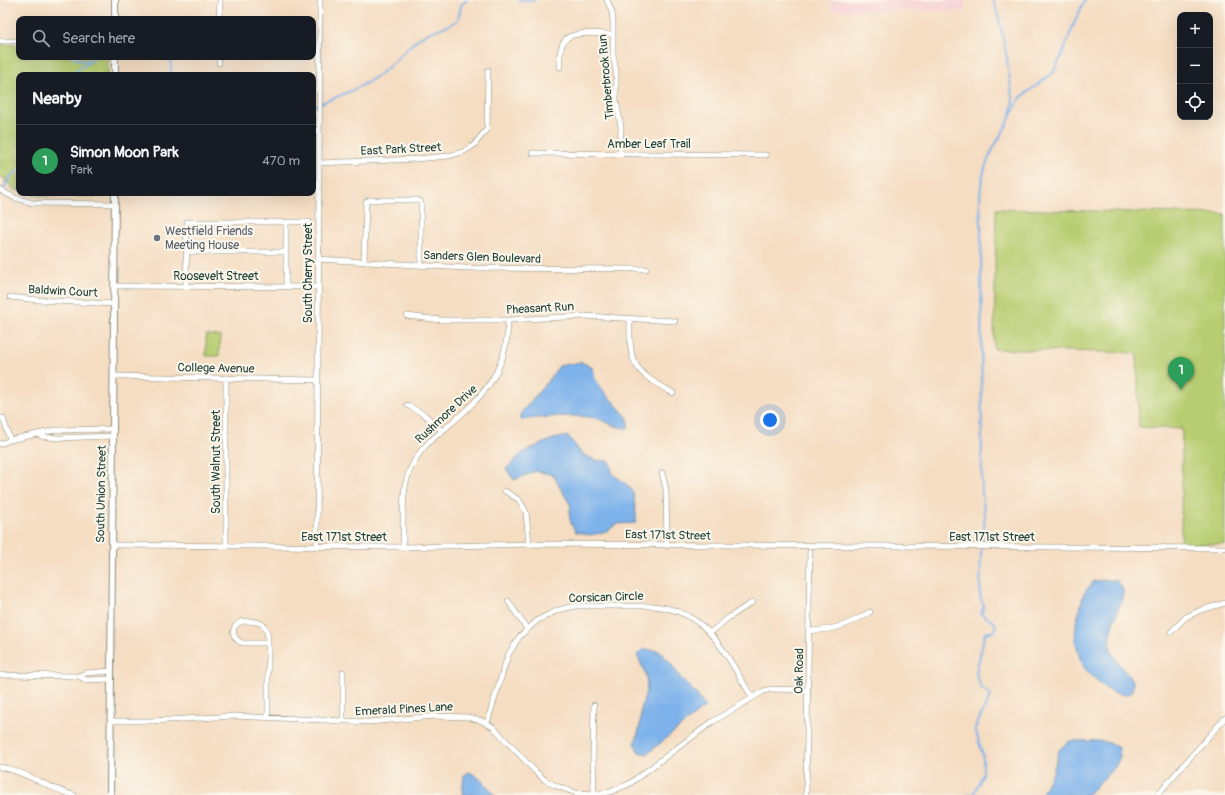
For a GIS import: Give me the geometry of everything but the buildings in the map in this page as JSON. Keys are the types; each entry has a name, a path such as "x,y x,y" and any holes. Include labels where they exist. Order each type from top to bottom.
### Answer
{"street":[{"path":"115,0 115,16"},
{"path":"220,0 220,16"},
{"name":"South Cherry Street","path":"317,547 320,0"},
{"name":"Timberbrook Run","path":"607,0 612,12 613,55 616,71 616,100 621,127 620,154"},
{"path":"560,67 562,45 564,39 567,37 578,34 612,34"},
{"path":"0,41 16,41"},
{"path":"115,60 115,72"},
{"name":"East Park Street","path":"319,163 416,159 448,156 463,152 474,145 487,129 488,70"},
{"name":"Amber Leaf Trail","path":"532,153 766,155"},
{"path":"0,190 10,196 36,203 115,204"},
{"name":"South Union Street","path":"110,795 115,196"},
{"path":"364,261 366,202 369,200 417,200 421,203 421,265"},
{"path":"186,286 187,222 309,222"},
{"path":"286,222 286,286"},
{"path":"187,252 286,252"},
{"name":"Sanders Glen Boulevard","path":"318,259 465,268 646,268"},
{"name":"Roosevelt Street","path":"114,286 318,286"},
{"name":"Baldwin Court","path":"10,297 114,304"},
{"name":"Pheasant Run","path":"407,316 442,320 508,320 584,316 675,321"},
{"path":"630,319 630,351 637,366 649,379 673,393"},
{"name":"Rushmore Drive","path":"403,547 404,494 408,472 422,449 477,401 493,379 504,352 508,332 508,320"},
{"name":"College Avenue","path":"114,376 318,380"},
{"name":"South Walnut Street","path":"226,378 226,546"},
{"path":"407,405 425,415 442,431"},
{"path":"0,418 3,418 10,440"},
{"path":"0,444 10,440 38,435 56,438 113,432"},
{"path":"662,473 666,489 667,546"},
{"path":"505,491 519,500 526,512 529,544"},
{"name":"East 171st Street","path":"112,545 403,547 529,544 979,548 1225,548"},
{"name":"Oak Road","path":"806,795 810,546"},
{"path":"508,601 527,629"},
{"path":"710,633 728,618 753,602"},
{"path":"1171,632 1186,617 1201,610 1225,603"},
{"name":"Corsican Circle","path":"486,723 508,655 516,641 527,629 548,614 568,608 653,606 676,610 687,614 710,633 720,645 752,698"},
{"path":"809,631 840,628 870,612"},
{"path":"268,643 242,643 238,641 234,635 234,627 243,621 260,622 267,629 268,643 268,717"},
{"path":"0,675 78,676 86,673 111,671"},
{"path":"343,672 343,721"},
{"path":"78,676 86,680 111,679"},
{"name":"Emerald Pines Lane","path":"110,721 153,721 216,716 369,722 418,717 456,716 474,718 486,723 497,731 545,780 564,789 594,794 610,792 629,784 712,722 764,691 771,689 808,690"},
{"path":"594,705 594,794"},
{"path":"1157,795 1225,718"},
{"path":"0,767 11,769 59,791 74,795"}],"shaded area":[{"path":"831,0 965,0 965,13 959,11 831,10"}],"green space":[{"path":"0,44 16,45 16,60 108,60 108,72 16,72 16,190 11,188 12,185 5,182 6,179 0,177"},
{"path":"996,209 1225,214 1225,544 1181,544 1182,429 1139,427 1137,353 994,349"},
{"path":"206,335 220,336 219,356 206,356"}],"water":[{"path":"581,362 593,368 595,379 606,394 628,418 628,428 620,427 596,418 577,416 558,416 521,420 521,413 559,366"},
{"path":"568,436 582,454 595,460 609,461 613,474 626,484 633,492 636,523 616,524 607,532 589,535 576,532 570,520 571,506 553,475 536,471 514,480 506,469 523,452 553,439"},
{"path":"1116,580 1122,587 1123,592 1109,639 1114,656 1133,682 1132,692 1126,695 1115,693 1105,688 1085,669 1075,640 1076,624 1084,593 1094,581"},
{"path":"643,649 659,651 697,695 705,707 647,754 638,752 635,743 640,726 641,710 647,688 646,675 637,655"},
{"path":"1069,741 1102,741 1119,748 1120,757 1115,767 1087,795 1041,795 1053,772 1059,750"},
{"path":"470,772 483,781 495,795 462,795 464,775"}],"waterway":[{"path":"316,105 369,82 390,66 421,37 458,20 461,5 467,0"},
{"path":"519,0 534,0"},
{"path":"968,795 974,793 983,774 983,756 975,728 991,695 981,688 976,673 985,633 994,631 996,627 994,622 981,614 984,606 980,597 981,553 985,516 982,493 980,195 982,178 988,161 1008,122 1013,103 1003,38 993,0"},
{"path":"1013,112 1019,100 1024,95 1053,73 1085,0"},
{"path":"80,60 91,60"},
{"path":"75,72 93,60"},
{"path":"169,60 171,72"},
{"path":"0,196 10,177 16,172"}],"place":[{"name":"Westfield Friends Meeting House","path":"157,238"},
{"name":"Simon Moon Park","path":"1181,390"}]}
